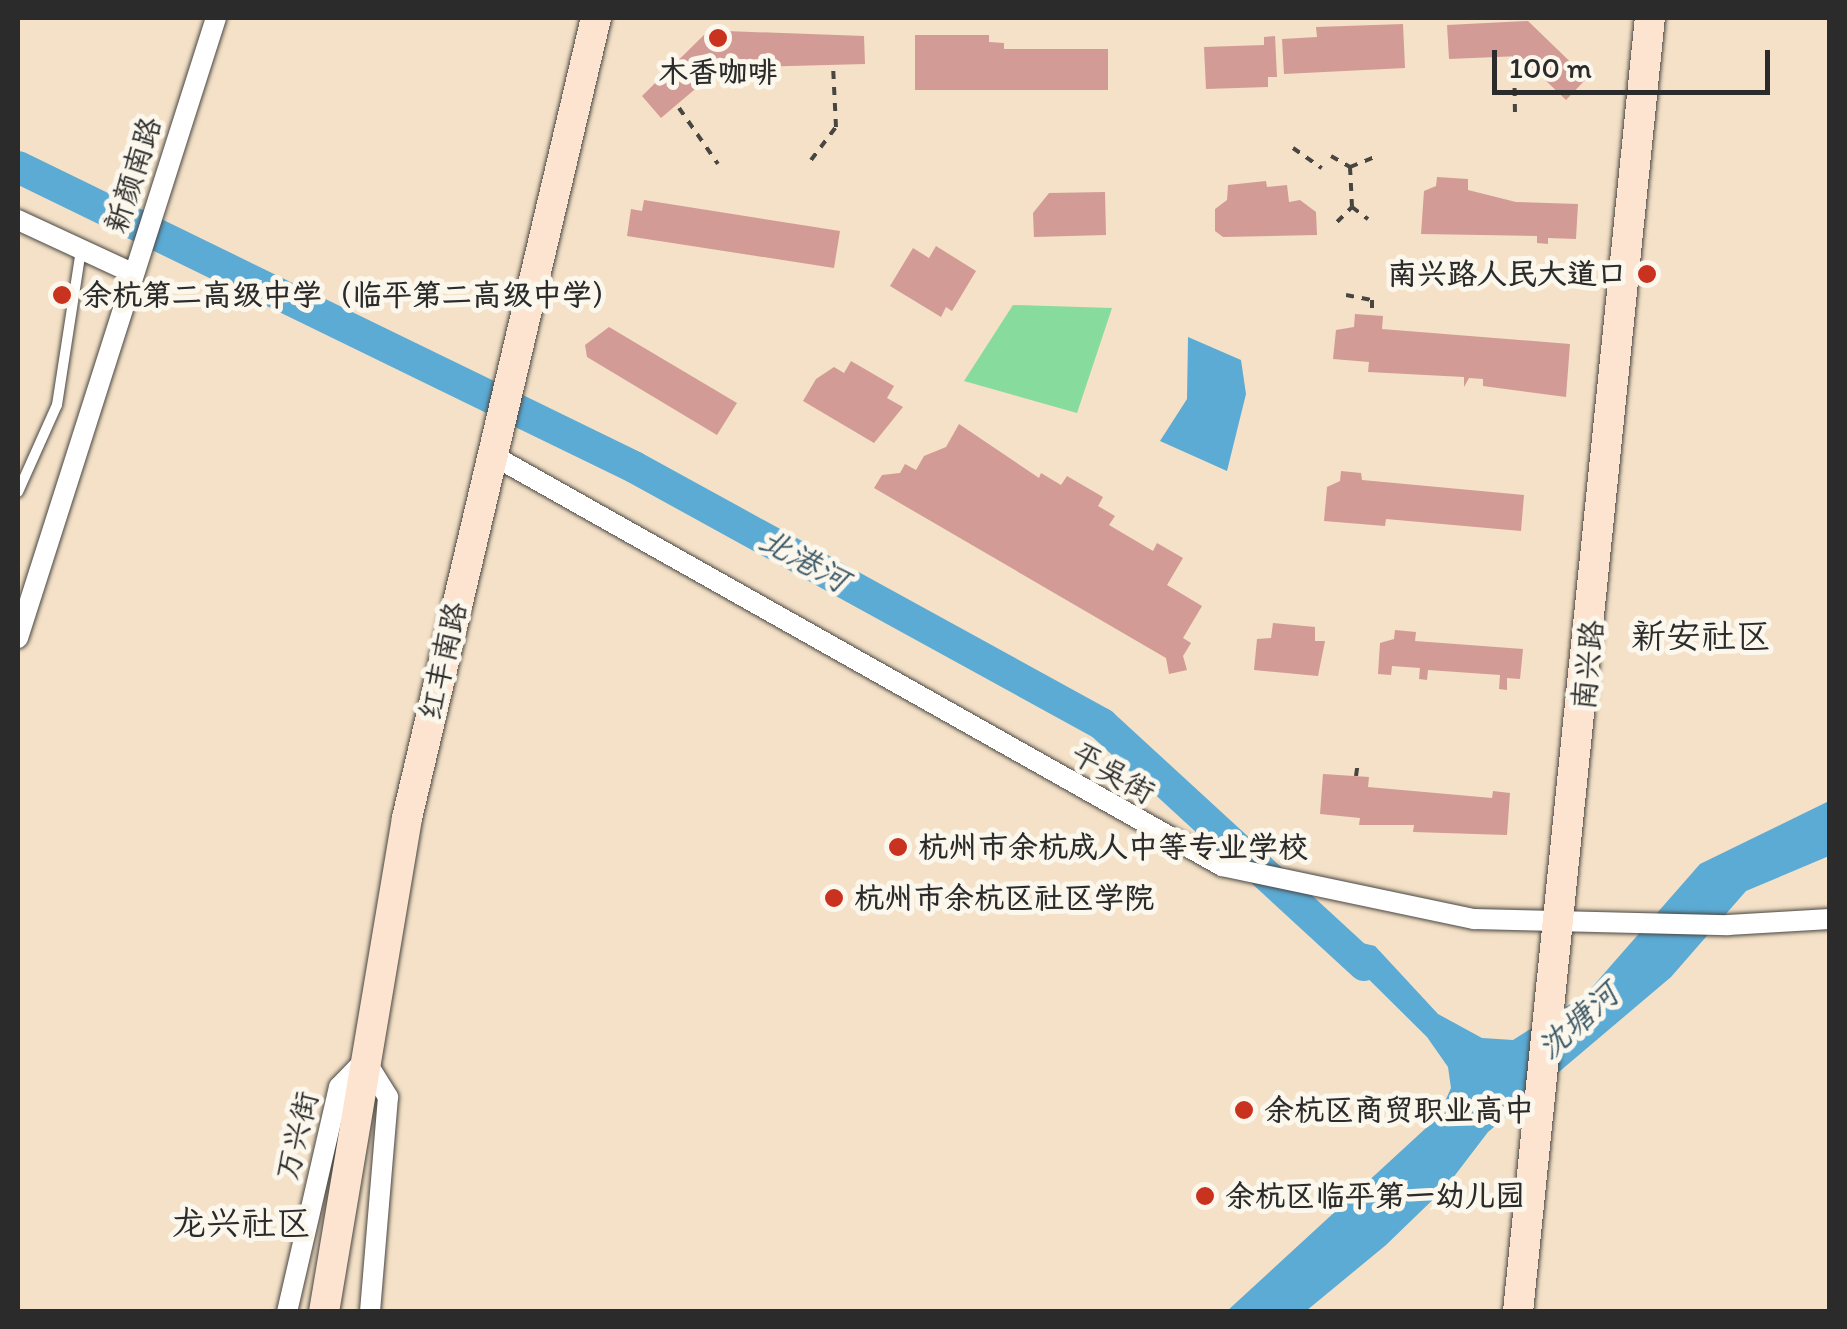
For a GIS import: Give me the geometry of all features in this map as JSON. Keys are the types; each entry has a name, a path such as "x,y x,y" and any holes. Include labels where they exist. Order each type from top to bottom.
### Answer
{"street":[{"name":"新颜南路","path":"18,638 216,18"},
{"name":"红丰南路","path":"324,1312 407,818 596,18"},
{"name":"南兴路","path":"1518,1312 1548,1009 1562,917 1650,18"},
{"path":"18,220 132,272"},
{"name":"平吴街","path":"494,455 1192,853 1240,870 1337,895 1474,919 1562,917 1728,925 1830,919"},
{"path":"365,1060 388,1097 370,1312"},
{"name":"万兴街","path":"287,1312 339,1087 365,1060"}],"lane":[{"path":"18,492 56,405 82,250"}],"path":[{"path":"1514,56 1515,115"},
{"path":"811,160 836,127 833,65"},
{"path":"679,108 718,164"},
{"path":"1293,148 1322,168"},
{"path":"1331,156 1350,167"},
{"path":"1350,167 1377,156"},
{"path":"1337,222 1352,207 1350,167"},
{"path":"1352,207 1368,219"},
{"path":"1346,295 1372,300 1372,315"},
{"path":"1356,776 1358,761"}],"green space":[{"path":"1013,305 1112,308 1077,413 964,381"}],"water":[{"path":"1188,337 1241,360 1246,394 1227,471 1160,441 1187,399"},
{"name":"沈塘河","path":"1829,801 1829,856 1746,891 1671,977 1488,1132 1446,1187 1386,1245 1306,1311 1226,1312 1438,1117 1451,1088 1448,1067 1427,1037 1323,934 1375,946 1438,1014 1482,1038 1513,1040 1586,994 1700,864"}],"building":[{"path":"1528,21 1587,78 1566,100 1520,56 1449,59 1447,25"},
{"path":"1403,24 1405,68 1284,74 1282,39 1317,37 1316,27"},
{"path":"707,32 864,36 865,64 720,68 661,118 642,96"},
{"path":"915,35 989,35 989,42 1004,43 1004,49 1108,49 1108,90 915,90"},
{"path":"1275,36 1277,77 1268,77 1268,87 1206,89 1204,47 1264,45 1264,37"},
{"path":"1437,177 1468,179 1468,190 1516,202 1578,204 1576,239 1548,238 1548,244 1537,243 1537,236 1421,234 1424,191 1436,186"},
{"path":"1266,181 1267,187 1287,185 1289,202 1300,200 1316,212 1317,235 1223,237 1215,231 1215,209 1227,200 1228,185"},
{"path":"1105,192 1106,235 1034,237 1033,213 1049,193"},
{"path":"644,200 840,231 834,268 627,236 631,209 642,211"},
{"path":"936,246 976,271 952,311 946,307 941,317 890,286 913,248 929,258"},
{"path":"1355,314 1383,316 1382,329 1570,344 1566,397 1483,386 1483,379 1469,378 1464,387 1464,377 1368,372 1369,362 1333,359 1336,330 1354,327"},
{"path":"609,327 737,403 717,435 587,357 585,345"},
{"path":"851,361 894,386 887,398 903,407 874,443 803,401 816,379 834,367 844,373"},
{"path":"959,424 1039,478 1041,473 1061,485 1067,476 1103,497 1098,506 1115,516 1109,525 1153,551 1157,543 1183,558 1167,585 1202,606 1183,638 1191,643 1183,656 1187,670 1169,674 1166,658 874,488 882,475 900,473 905,464 916,470 924,456 946,447"},
{"path":"1341,471 1361,473 1362,480 1524,495 1521,531 1386,519 1385,526 1324,521 1327,487 1340,481"},
{"path":"1273,623 1315,627 1315,641 1325,641 1318,676 1254,670 1257,639 1271,638"},
{"path":"1395,630 1416,632 1415,641 1523,649 1520,679 1507,678 1507,690 1499,689 1500,675 1428,670 1427,680 1419,679 1420,668 1392,666 1391,675 1378,674 1380,643 1394,639"},
{"path":"1323,774 1369,777 1368,787 1492,798 1493,791 1510,793 1507,835 1413,832 1414,825 1359,825 1360,818 1320,814"}],"waterway":[{"name":"北港河","path":"18,167 634,467 1102,724 1364,965"}],"place":[{"name":"木香咖啡","path":"718,38"},
{"name":"南兴路人民大道口","path":"1647,274"},
{"name":"余杭第二高级中学（临平第二高级中学）","path":"62,295"},
{"name":"杭州市余杭成人中等专业学校","path":"898,847"},
{"name":"杭州市余杭区社区学院","path":"834,898"},
{"name":"余杭区商贸职业高中","path":"1244,1110"},
{"name":"余杭区临平第一幼儿园","path":"1205,1196"}],"district":[{"name":"新安社区","path":"1701,636"},
{"name":"龙兴社区","path":"241,1223"}]}
